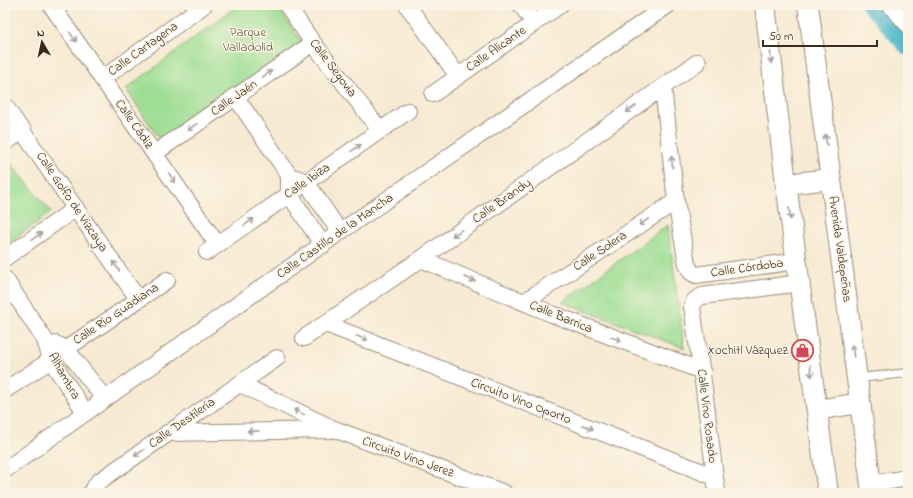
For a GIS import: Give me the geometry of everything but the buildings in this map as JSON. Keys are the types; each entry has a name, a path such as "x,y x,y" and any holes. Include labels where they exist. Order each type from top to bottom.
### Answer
{"street":[{"name":"Calle Cádiz","path":"51,5 155,153 212,248"},
{"name":"Calle Cartagena","path":"102,79 204,5"},
{"name":"Calle Segovia","path":"287,5 313,43 380,130"},
{"path":"407,5 458,76"},
{"path":"521,5 534,24"},
{"name":"Calle Alicante","path":"433,94 560,5"},
{"name":"Calle Castillo de la Mancha","path":"5,470 104,398 340,232 668,5"},
{"path":"765,5 786,184 828,493"},
{"name":"Avenida Valdepeñas","path":"808,5 872,488"},
{"path":"890,5 908,25"},
{"name":"Calle Jaén","path":"155,153 313,43"},
{"name":"Calle Brandy","path":"304,338 421,259 698,62"},
{"path":"663,87 676,200"},
{"path":"235,96 289,176 289,194 323,245"},
{"name":"Calle Golfo de Vizcaya","path":"5,106 23,130 138,299"},
{"name":"Calle Ibiza","path":"212,248 408,111"},
{"path":"5,143 23,130"},
{"path":"289,176 306,182 340,232"},
{"path":"786,184 831,179"},
{"name":"Calle Córdoba","path":"676,200 687,264 691,272 696,275 797,261"},
{"name":"Calle Solera","path":"524,302 676,200"},
{"path":"5,258 76,208"},
{"name":"Calle Barrica","path":"421,259 524,302 702,371"},
{"path":"759,266 762,289"},
{"name":"Alhambra","path":"5,280 45,340 51,360 85,412"},
{"name":"Calle Río Guadiana","path":"66,349 167,280"},
{"name":"Calle Córdoba","path":"702,296 800,283"},
{"name":"Calle Vino Rosado","path":"702,296 695,300 692,307 702,371 717,493"},
{"name":"Circuito Vino Oporto","path":"326,324 715,477"},
{"name":"Alhambra","path":"45,340 66,349 104,398"},
{"name":"Calle Destilería","path":"92,493 98,482 277,358"},
{"path":"5,390 51,360"},
{"name":"Circuito Vino Jerez","path":"240,384 334,430 504,493"},
{"path":"816,410 860,403"},
{"name":"Circuito Vino Jerez","path":"167,433 334,430"},
{"path":"872,488 908,478"}],"lane":[{"path":"857,378 908,373"}],"green space":[{"name":"Parque Valladolid","path":"238,5 276,5 303,44 162,143 126,89"},
{"path":"10,162 51,212 5,246 5,166"},
{"path":"668,225 684,348 562,302"}],"waterway":[{"path":"869,5 908,48"}],"place":[{"name":"Xochitl Vázquez","path":"803,350"}]}
